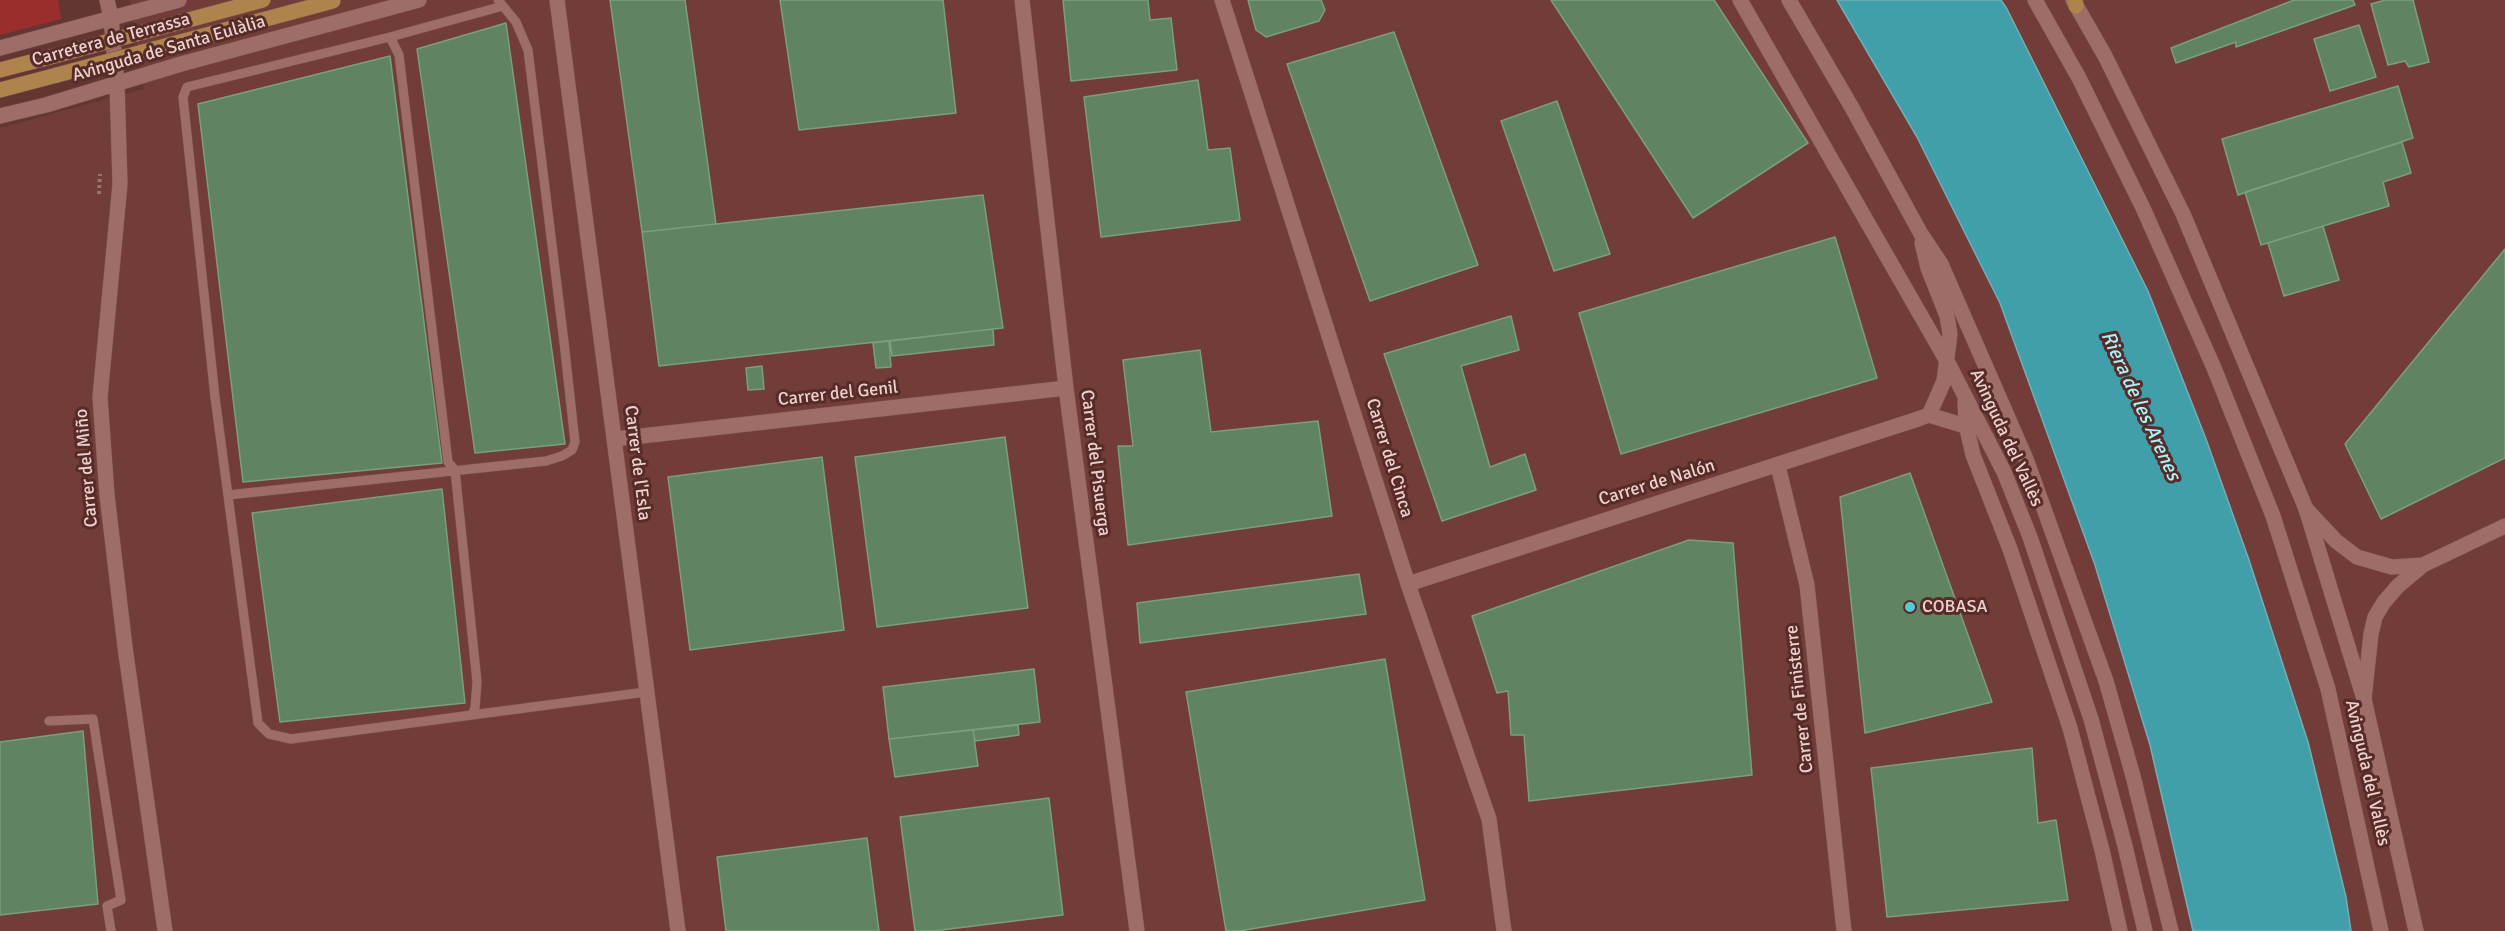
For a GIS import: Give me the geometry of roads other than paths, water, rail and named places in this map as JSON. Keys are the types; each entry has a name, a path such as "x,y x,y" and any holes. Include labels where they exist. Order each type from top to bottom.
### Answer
{"main road":[{"name":"Carretera de Terrassa","path":"0,70 263,0"},
{"name":"Carretera de Terrassa","path":"0,90 335,0"}],"street":[{"name":"Carrer del Miño","path":"107,0 111,18 117,84 120,184 100,397 107,495 122,623 165,931"},
{"path":"0,48 179,0"},
{"name":"Avinguda de Santa Eulàlia","path":"0,116 419,0"},
{"name":"Carrer de l'Esla","path":"556,0 678,931"},
{"name":"Carrer del Pisuerga","path":"1022,0 1066,388 1137,931"},
{"name":"Carrer del Cinca","path":"1222,0 1408,584 1490,819 1504,931"},
{"name":"Avinguda del Vallès","path":"1740,0 1948,363 1985,434 2016,501 2061,625 2097,742 2145,931"},
{"name":"Avinguda del Vallès","path":"1789,0 1851,106 1921,234 1941,264 2000,394 2042,498 2106,681 2133,776 2171,931"},
{"name":"Avinguda del Vallès","path":"2035,0 2079,78 2143,208 2214,368 2273,516 2328,689 2381,931"},
{"name":"Avinguda del Vallès","path":"2075,2 2183,214 2306,509 2364,699 2416,931"},
{"path":"1921,234 1928,268 1947,316 1950,334 1944,381 1924,417 1966,424 1985,434"},
{"name":"Carrer del Genil","path":"615,439 1066,388"},
{"path":"1964,395 1966,424 1973,455 2010,549 2070,728 2102,850 2120,931"},
{"name":"Carrer de Nalón","path":"1408,584 1924,417"},
{"name":"Carrer de Finisterre","path":"1778,466 1807,585 1845,931"},
{"path":"2306,509 2336,541 2357,557 2392,567 2423,566"},
{"path":"2364,699 2367,658 2375,617 2384,602 2398,586 2423,566 2505,526"}],"lane":[{"path":"228,495 546,461 572,450 575,442 552,230 528,50 516,22 501,3 390,37 187,87 183,97 215,397 258,723 268,734 291,739 646,692"},
{"path":"390,37 399,55 448,462 454,470 477,682 475,708 472,715"},
{"path":"49,721 93,719 121,900 107,906 111,931"}],"water":[{"name":"Riera de les Arenes","path":"1837,0 2001,0 2007,9 2148,291 2206,439 2249,560 2308,742 2346,897 2351,931 2193,931 2150,745 2095,565 2000,303 1917,137"}],"place":[{"name":"COBASA","path":"1910,607"}]}
